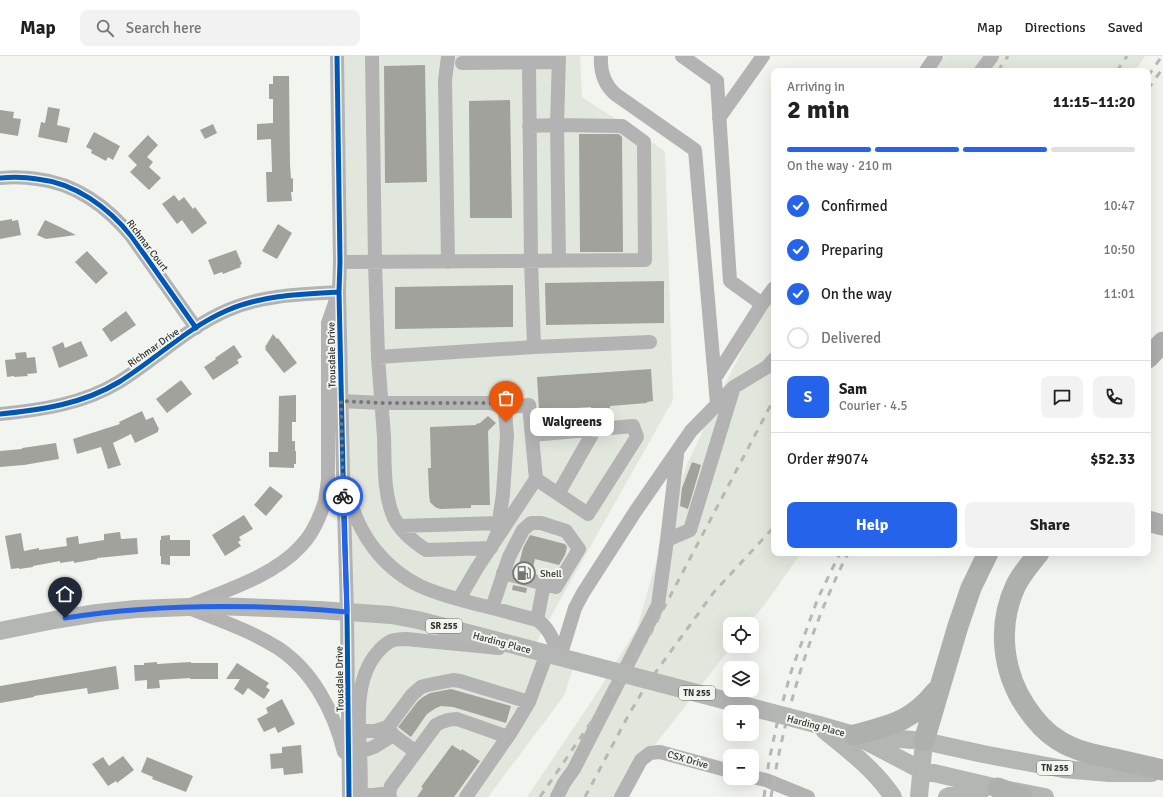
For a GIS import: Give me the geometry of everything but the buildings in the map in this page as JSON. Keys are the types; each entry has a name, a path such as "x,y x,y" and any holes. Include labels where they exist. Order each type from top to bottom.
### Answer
{"highway":[{"path":"1151,355 1163,342"},
{"path":"1151,522 1163,525"},
{"path":"924,741 958,626 971,588 987,556"},
{"path":"1037,556 1016,585 1005,621 1004,639 1008,671 1016,691 1031,714 1041,725 1057,739 1066,744 1088,753 1163,770"},
{"path":"851,742 912,715 927,702 939,688"},
{"path":"998,788 1022,797"}],"main road":[{"name":"Harding Place","path":"0,631 97,613 136,609 216,606 284,608 391,615 418,620 819,725 851,742 921,770 998,788 1045,797"},
{"name":"Harding Place","path":"851,742 924,741 996,757 1064,769 1109,773 1163,774"},
{"path":"919,797 924,741"},
{"name":"TN 255","path":"851,742 872,771 894,797"},
{"path":"947,797 959,792 998,788"}],"street":[{"name":"Trousdale Drive","path":"337,56 341,401 347,612 354,731 349,776 355,796"},
{"path":"372,56 378,357 387,494 391,509 400,526 411,539 426,550 488,552 505,569 556,587 579,549 566,531 542,523 531,523 523,530 509,556 505,569 492,608"},
{"path":"600,56 602,74 606,83 615,94 695,150 717,404"},
{"path":"682,56 717,81 730,282 762,304"},
{"path":"719,118 763,56"},
{"path":"928,68 936,56"},
{"path":"983,68 992,56"},
{"path":"448,262 447,57 462,60 529,63 559,59 557,125 559,261"},
{"path":"529,63 531,261 534,347"},
{"path":"340,262 645,260 644,142 622,126 529,126"},
{"name":"Richmar Court","path":"0,178 37,178 49,181 74,190 99,204 124,226 137,242 196,328"},
{"path":"185,607 228,590 270,570 300,547 316,524 325,501 328,480 328,323 339,292"},
{"name":"Richmar Drive","path":"0,414 59,406 102,390 119,382 196,328 229,310 244,304 286,296 339,292"},
{"path":"715,378 771,292"},
{"path":"378,357 534,347 650,342"},
{"path":"466,797 508,737 529,702 555,656 575,608 583,593 635,512 691,432 734,387 771,362"},
{"path":"667,540 690,530 734,387"},
{"path":"341,401 382,403 490,403 498,405 505,411 507,436 503,494 497,534 488,552"},
{"path":"459,599 470,579 536,479 529,405 502,408"},
{"path":"532,435 633,426 636,437 588,514 536,479"},
{"path":"558,494 595,429"},
{"path":"557,797 564,783 574,769 658,605 678,451"},
{"path":"343,472 356,520 368,541 396,570 419,585 443,595 537,620 548,631 555,656"},
{"path":"400,526 499,522"},
{"path":"537,620 544,584"},
{"path":"185,607 244,630 278,648 297,663 312,681 328,708 338,730 349,776"},
{"path":"508,737 457,719 449,719 436,725 391,786 390,795 355,796 360,752 354,731 363,679 366,668 371,660 381,648 391,641 406,639 431,641 555,656"},
{"path":"360,752 374,746 390,731 412,695 421,687 438,682 453,680 529,702"},
{"path":"354,731 390,731 416,752"},
{"name":"CSX Drive","path":"621,797 641,760 650,753 660,752 723,769"},
{"path":"759,778 808,797"}],"shaded area":[{"path":"337,56 580,56 582,97 665,151 673,400 532,650 575,661 564,696 488,797 349,797"},
{"path":"945,56 1145,56 1137,68 936,68"},
{"path":"771,303 771,556 799,556 755,617 723,617 723,653 727,653 616,795 616,797 527,797 597,693 637,628 670,515 687,464 725,384 757,322"}],"railway":[{"path":"1000,68 1008,56"},
{"path":"1119,68 1127,56"},
{"path":"1151,72 1162,56"},
{"path":"1151,85 1163,68"},
{"path":"540,797 647,640 771,405"},
{"path":"585,797 628,716 647,684 714,592 771,530"},
{"path":"764,797 769,761 778,719 791,672 818,598 839,556"},
{"path":"771,797 783,734 800,672 821,612 847,556"}],"cycle path":[{"path":"337,56 340,262 339,292 347,612 349,797"},
{"path":"0,178 32,178 51,181 77,191 90,198 123,226 132,237 196,328"},
{"path":"0,414 61,405 105,390 133,373 199,325 213,317 241,305 283,296 339,292"}],"way so far":[{"path":"343,496 341,401 382,403 490,403 498,405 505,411 506,422"}],"place":[{"name":"Walgreens","path":"506,422"},
{"name":"Shell","path":"524,573"}],"route":[{"path":"65,618 136,609 216,606 347,612 343,496"}]}
